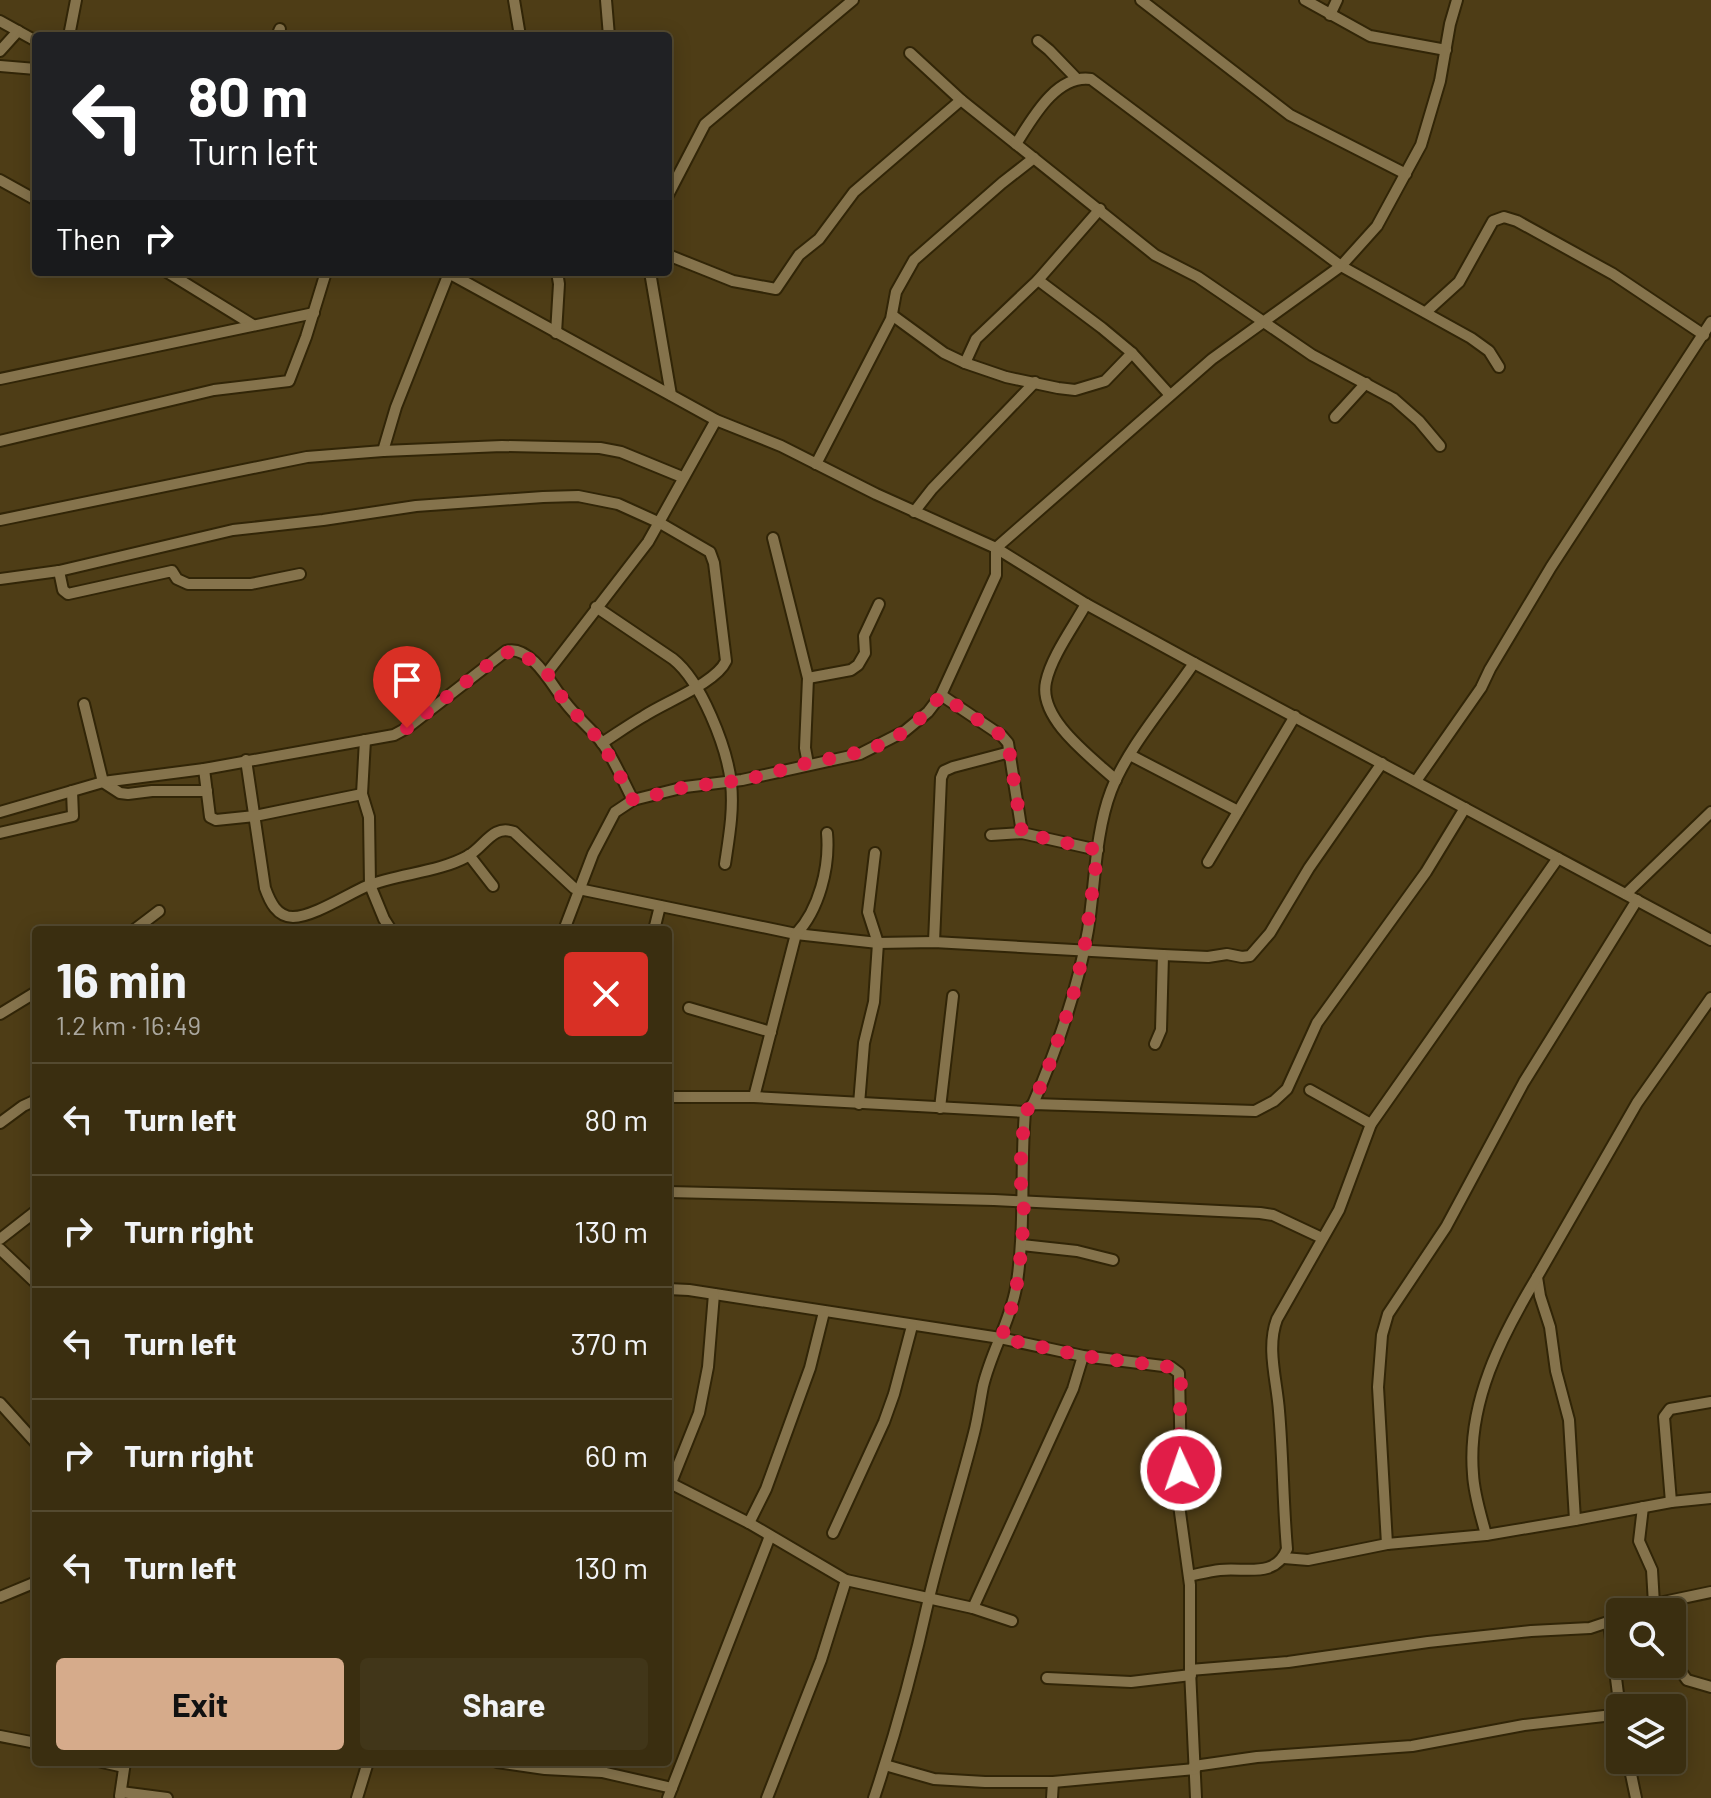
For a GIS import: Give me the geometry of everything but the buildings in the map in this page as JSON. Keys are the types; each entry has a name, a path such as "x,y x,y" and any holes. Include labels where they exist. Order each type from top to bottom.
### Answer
{"street":[{"path":"70,32 76,0"},
{"path":"514,0 519,32"},
{"path":"606,0 609,32"},
{"path":"672,187 705,124 853,0"},
{"path":"1141,0 1290,115 1406,174"},
{"path":"1305,0 1370,36 1446,50"},
{"path":"1330,15 1337,0"},
{"path":"565,926 593,854 615,812 633,800 685,787 731,781 860,754 889,741 928,712 941,695 996,575 996,548 1169,394 1212,359 1341,266 1377,226 1421,145 1440,81 1457,0"},
{"path":"0,21 32,39"},
{"path":"0,51 18,31"},
{"path":"1038,41 1077,79"},
{"path":"910,53 961,100 1155,255 1198,277 1312,355 1394,399 1419,421 1440,446"},
{"path":"0,66 32,69"},
{"path":"1016,144 1042,103 1077,79 1091,79 1341,266 1480,345 1489,351 1499,367"},
{"path":"672,257 733,281 776,289 799,255 819,239 854,192 961,100"},
{"path":"816,464 892,315 896,292 914,260 1034,158"},
{"path":"0,180 32,198"},
{"path":"965,363 976,339 1038,280 1100,209"},
{"path":"1426,312 1459,282 1490,226 1504,217 1517,221 1613,274 1704,335"},
{"path":"173,276 253,325"},
{"path":"0,441 214,390 289,381 325,276"},
{"path":"383,451 396,407 447,276"},
{"path":"453,276 716,420 996,548 1086,604 1711,940"},
{"path":"556,333 558,276"},
{"path":"651,276 671,395"},
{"path":"1038,280 1132,353 1169,394"},
{"path":"0,379 314,313"},
{"path":"892,315 934,346 965,363 1006,377 1075,390 1094,386 1111,377 1132,353"},
{"path":"1416,781 1481,688 1551,567 1711,322"},
{"path":"914,512 932,489 1035,382"},
{"path":"1335,417 1366,383"},
{"path":"547,673 648,542 716,420"},
{"path":"0,520 307,457 383,451 502,446 600,448 621,452 682,477"},
{"path":"0,579 59,571 233,530 416,506 578,496 618,504 660,523 710,552 726,661 723,669 602,743"},
{"path":"773,538 808,678 805,748 808,764"},
{"path":"59,571 63,590 68,594 173,571 177,579 188,584 251,584 300,574"},
{"path":"808,678 851,670 858,665 865,653 864,636 879,604"},
{"path":"1086,604 1052,666 1044,691 1048,708 1057,723 1116,780"},
{"path":"596,607 682,666 696,685 714,727 731,781 732,816 725,864"},
{"path":"72,791 75,815 5,832 1,811 103,782 204,769 394,735 506,651 513,649 547,673 564,701 602,743 633,800"},
{"path":"874,1798 921,1642 975,1430 984,1382 1006,1327 1016,1291 1024,1202 1021,1155 1029,1108 1050,1063 1072,1000 1084,951 1109,795 1130,755 1194,663"},
{"path":"941,695 1008,743 1022,833"},
{"path":"84,704 103,782 120,793 207,791"},
{"path":"1208,862 1295,716"},
{"path":"365,740 362,794 369,817 370,885 389,926"},
{"path":"934,942 941,778 944,771 953,767 1010,752"},
{"path":"1130,755 1238,811"},
{"path":"246,760 265,888 270,901 281,914 300,916 370,885 448,865 469,855 496,832 506,829 514,832 570,885 579,889 796,934 878,943 934,942 1163,955 1250,956 1270,933 1309,868 1382,763"},
{"path":"204,769 210,817 216,820 255,816 362,794"},
{"path":"149,777 152,791"},
{"path":"23,805 29,826"},
{"path":"672,1097 754,1097 940,1108 1255,1111 1274,1101 1287,1089 1317,1023 1426,872 1465,808"},
{"path":"1626,894 1711,812"},
{"path":"754,1097 796,934 809,916 823,879 828,855 827,833"},
{"path":"991,835 1022,833 1098,850"},
{"path":"859,1104 864,1043 874,1002 878,943 868,912 875,853"},
{"path":"469,855 493,886"},
{"path":"1189,1576 1222,1570 1268,1569 1284,1558 1287,1549 1280,1414 1271,1349 1272,1331 1285,1302 1339,1210 1371,1124 1558,858"},
{"path":"1387,1544 1378,1387 1382,1335 1388,1314 1446,1227 1524,1082 1637,900"},
{"path":"655,926 660,906"},
{"path":"139,926 159,911"},
{"path":"1155,1044 1161,1030 1163,955"},
{"path":"0,1014 32,994"},
{"path":"940,1108 953,996"},
{"path":"1486,1535 1473,1478 1473,1429 1479,1401 1509,1324 1637,1103 1711,998"},
{"path":"689,1008 771,1032"},
{"path":"1310,1090 1371,1124"},
{"path":"0,1123 32,1102"},
{"path":"672,1192 1024,1202 1260,1213 1273,1215 1322,1238"},
{"path":"0,1239 32,1214"},
{"path":"1022,1245 1077,1251 1113,1260"},
{"path":"0,1249 32,1279"},
{"path":"1537,1277 1569,1420 1575,1520"},
{"path":"672,1289 1000,1338 1083,1356 1171,1367 1179,1373 1179,1505 1189,1576 1196,1798"},
{"path":"672,1477 702,1403 714,1294"},
{"path":"749,1523 766,1489 810,1368 824,1312"},
{"path":"833,1533 894,1394 912,1326"},
{"path":"973,1608 1073,1389 1083,1356"},
{"path":"1671,1502 1664,1417 1670,1409 1711,1402"},
{"path":"0,1403 32,1439"},
{"path":"672,1483 749,1523 846,1580 930,1597 1012,1621"},
{"path":"1284,1558 1308,1560 1387,1544 1486,1535 1671,1502 1711,1498"},
{"path":"1643,1507 1639,1541 1652,1570 1654,1598"},
{"path":"524,1766 602,1772 670,1793 770,1536"},
{"path":"767,1798 821,1660 846,1580"},
{"path":"0,1597 32,1584"},
{"path":"1684,1598 1711,1592"},
{"path":"1047,1678 1131,1682 1501,1634 1590,1628 1606,1623"},
{"path":"1686,1678 1711,1687"},
{"path":"885,1765 934,1779 1053,1782 1194,1768 1257,1757 1412,1746 1524,1725 1606,1715"},
{"path":"0,1736 32,1742"},
{"path":"124,1766 120,1795 167,1798"},
{"path":"357,1798 367,1766"},
{"path":"1631,1774 1636,1798"},
{"path":"1052,1798 1053,1782"}],"route":[{"path":"407,728 506,651 513,649 547,673 564,701 602,743 633,800 685,787 742,780 860,754 905,731 928,712 941,695 1002,736 1008,743 1022,833 1098,850 1084,951 1072,1000 1033,1104 1025,1112 1021,1155 1024,1202 1022,1245 1016,1291 1000,1338 1083,1356 1171,1367 1179,1373 1181,1381 1181,1470"}]}
